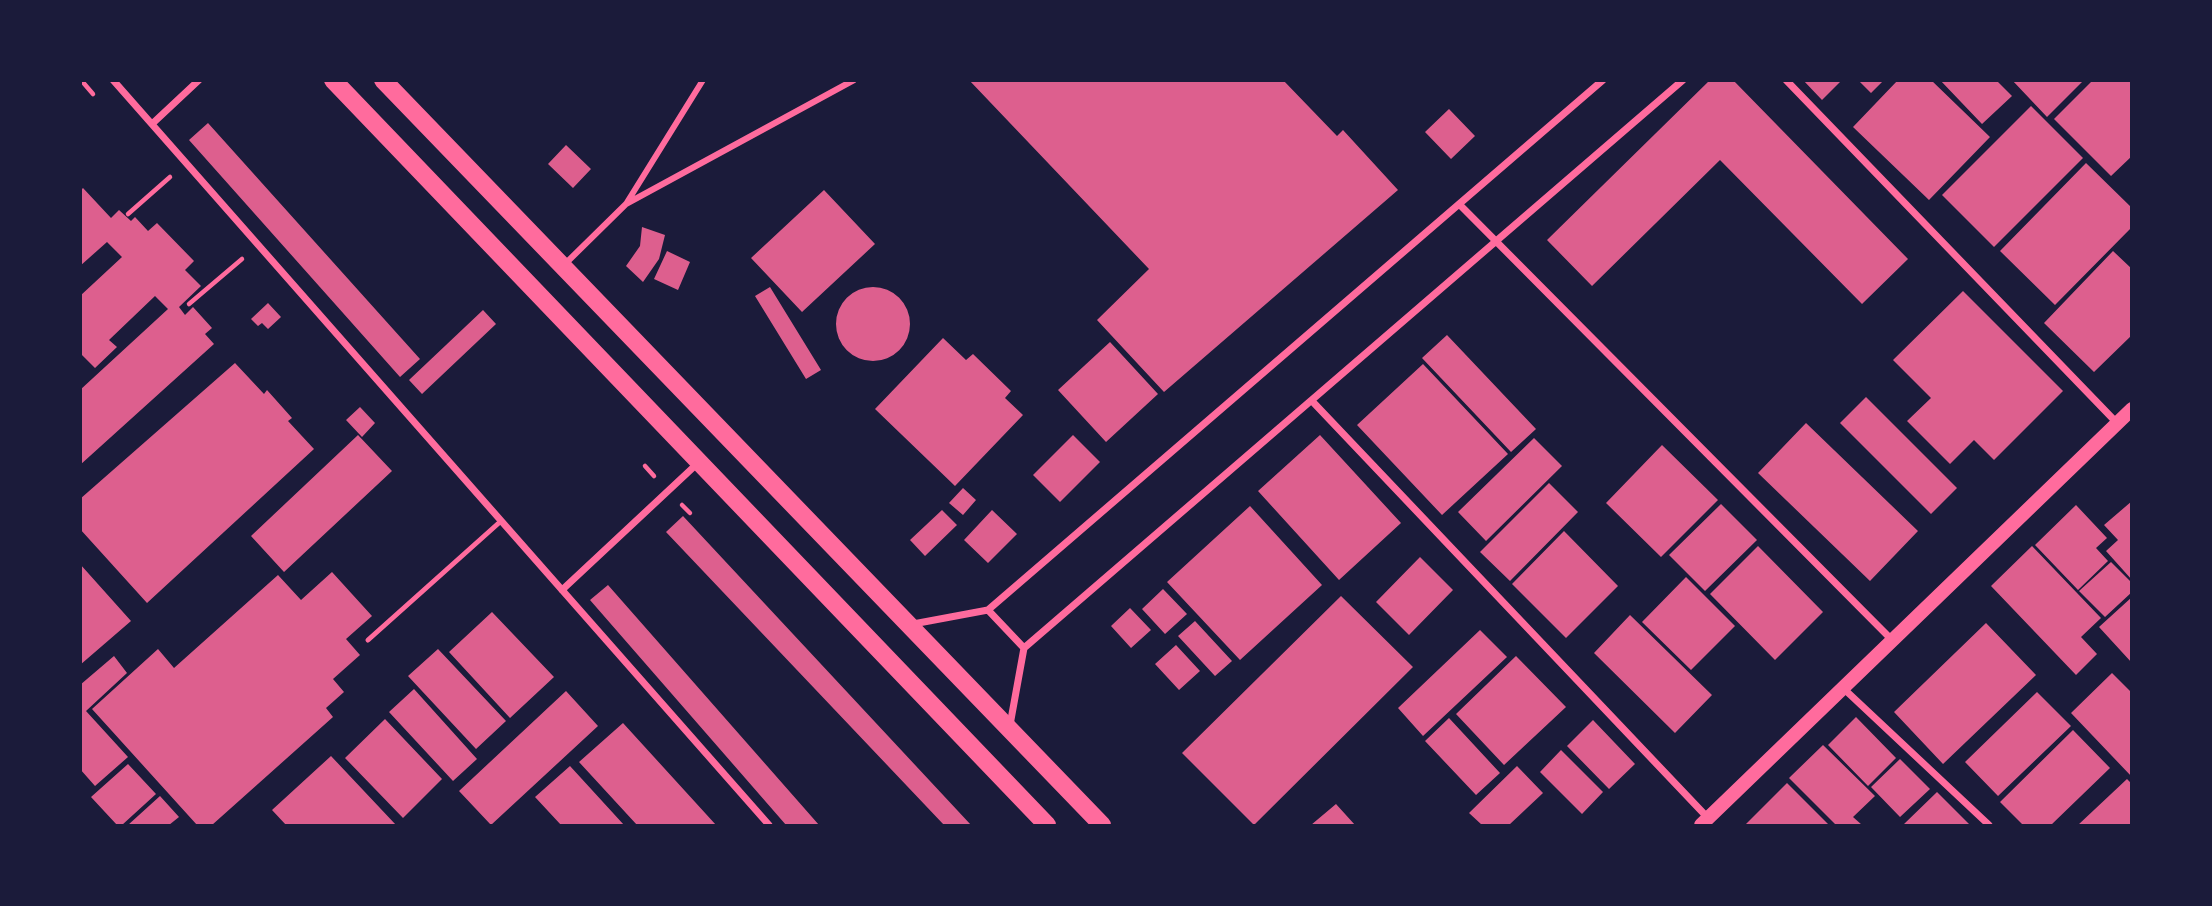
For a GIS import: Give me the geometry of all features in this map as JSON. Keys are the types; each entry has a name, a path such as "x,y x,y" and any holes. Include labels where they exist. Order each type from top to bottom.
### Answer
{"main road":[{"path":"333,80 1047,825"},
{"path":"383,80 1102,825"},
{"path":"1705,822 2132,409"}],"street":[{"path":"113,80 769,825"},
{"path":"152,124 199,80"},
{"path":"562,266 626,204 703,80"},
{"path":"626,204 853,80"},
{"path":"909,625 988,610 1603,80"},
{"path":"1009,730 1024,648 1683,80"},
{"path":"1786,80 2117,423"},
{"path":"1460,205 1893,640"},
{"path":"1312,401 1705,822"},
{"path":"562,590 699,462"},
{"path":"988,610 1024,648"},
{"path":"1843,688 1989,825"}],"lane":[{"path":"368,640 501,521"}],"path":[{"path":"128,214 187,163"},
{"path":"189,304 259,245"}],"building":[{"path":"969,80 1283,80 1337,136 1343,130 1398,190 1164,392 1097,320 1149,269"},
{"path":"1710,80 1733,80 1908,259 1862,304 1720,160 1592,286 1547,240"},
{"path":"1803,80 1842,80 1822,100"},
{"path":"1858,80 1884,80 1871,93"},
{"path":"1898,80 1931,80 1990,137 1929,200 1853,127"},
{"path":"1940,80 1996,80 2012,96 1982,124"},
{"path":"2012,80 2084,80 2047,117"},
{"path":"2093,80 2132,80 2132,156 2111,176 2054,119"},
{"path":"2031,106 2083,158 1994,247 1942,195"},
{"path":"1449,109 1475,136 1451,159 1425,132"},
{"path":"208,123 420,359 400,377 189,140"},
{"path":"566,145 591,169 573,188 548,164"},
{"path":"2086,163 2132,208 2132,227 2055,305 2000,251"},
{"path":"83,188 111,218 119,210 131,221 135,217 148,231 157,223 194,261 185,270 201,286 179,307 185,315 193,307 212,328 205,334 214,344 80,465 80,390 168,309 155,296 109,340 117,347 95,368 80,353 80,296 122,257 107,242 80,266 80,191"},
{"path":"824,190 875,244 802,312 751,258"},
{"path":"642,227 665,235 659,259 643,282 626,266 640,246"},
{"path":"667,251 690,262 678,290 654,279"},
{"path":"2113,251 2132,269 2132,335 2094,372 2044,323"},
{"path":"770,287 821,370 806,379 755,296"},
{"path":"873,287 887,290 899,298 907,310 910,324 907,338 899,350 887,358 873,361 859,358 847,350 839,338 836,324 839,310 847,298 859,290"},
{"path":"1963,291 2063,391 1994,460 1974,440 1950,464 1907,421 1931,398 1893,360"},
{"path":"268,303 281,317 268,329 262,323 258,326 251,319"},
{"path":"483,310 496,324 422,394 409,380"},
{"path":"1447,335 1536,429 1511,452 1422,358"},
{"path":"943,338 966,360 973,354 1011,391 1005,398 1023,415 955,486 875,409"},
{"path":"1110,342 1158,394 1106,442 1058,390"},
{"path":"235,363 264,394 267,390 292,418 288,421 314,449 147,603 80,529 80,499"},
{"path":"1423,364 1508,454 1442,515 1357,425"},
{"path":"1866,397 1957,488 1931,514 1840,423"},
{"path":"360,407 375,423 362,437 346,420"},
{"path":"1806,423 1918,531 1870,581 1758,473"},
{"path":"358,435 392,471 284,572 251,536"},
{"path":"1073,435 1100,462 1060,502 1033,475"},
{"path":"1320,435 1401,523 1339,580 1258,491"},
{"path":"1534,438 1562,466 1486,541 1458,512"},
{"path":"1662,445 1718,500 1661,557 1606,503"},
{"path":"1549,483 1578,512 1510,581 1480,552"},
{"path":"963,488 976,500 963,515 949,503"},
{"path":"2132,501 2132,580 2106,551 2118,540 2104,525"},
{"path":"1721,504 1757,540 1705,591 1669,555"},
{"path":"2076,505 2107,538 2096,548 2108,561 2078,590 2035,545"},
{"path":"1250,506 1322,585 1240,660 1167,582"},
{"path":"942,510 957,525 925,556 910,540"},
{"path":"992,510 1017,534 988,563 964,540"},
{"path":"683,516 971,825 944,825 666,532"},
{"path":"1564,531 1618,586 1566,638 1512,584"},
{"path":"1758,546 1823,612 1775,660 1710,594"},
{"path":"2032,546 2101,618 2081,637 2097,654 2076,675 1991,586"},
{"path":"1420,557 1453,590 1409,635 1376,602"},
{"path":"2111,562 2132,583 2132,592 2105,617 2079,591"},
{"path":"80,564 131,621 80,665"},
{"path":"332,572 372,616 346,639 360,655 333,679 344,692 326,708 333,717 212,825 197,825 92,709 158,649 174,668 278,575 301,600"},
{"path":"1686,577 1735,626 1691,670 1642,622"},
{"path":"608,585 819,825 786,825 590,600"},
{"path":"1163,589 1187,614 1165,634 1142,609"},
{"path":"1341,596 1413,667 1254,825 1182,753"},
{"path":"2132,597 2132,663 2099,627"},
{"path":"1130,608 1151,630 1131,648 1111,626"},
{"path":"492,612 554,677 510,718 449,652"},
{"path":"1630,615 1712,695 1675,733 1594,653"},
{"path":"1195,621 1232,661 1215,676 1178,636"},
{"path":"1986,623 2036,675 1943,764 1894,712"},
{"path":"1480,630 1507,657 1423,736 1398,708"},
{"path":"1176,645 1200,671 1179,690 1155,664"},
{"path":"438,649 506,721 476,749 408,676"},
{"path":"114,656 127,673 86,711 128,757 95,786 80,769 80,685"},
{"path":"1516,656 1566,707 1504,765 1456,714"},
{"path":"2112,673 2132,693 2132,777 2071,713"},
{"path":"414,689 477,759 453,781 389,712"},
{"path":"566,691 598,726 491,825 459,791"},
{"path":"2037,692 2071,726 1998,796 1965,762"},
{"path":"1856,717 1896,758 1868,786 1828,745"},
{"path":"1449,718 1500,773 1476,795 1425,741"},
{"path":"385,719 442,779 403,818 345,758"},
{"path":"1593,720 1635,764 1609,789 1567,746"},
{"path":"623,723 716,825 637,825 579,762"},
{"path":"2073,730 2110,768 2051,825 2023,825 2000,802"},
{"path":"1823,745 1875,796 1853,817 1862,825 1836,825 1789,778"},
{"path":"1561,750 1603,792 1582,814 1540,772"},
{"path":"331,756 396,825 286,825 272,810"},
{"path":"1900,759 1930,789 1900,817 1871,787"},
{"path":"128,764 156,794 122,825 117,825 91,797"},
{"path":"570,766 624,825 561,825 535,797"},
{"path":"1517,766 1543,793 1509,825 1482,825 1469,813"},
{"path":"2127,779 2132,784 2132,825 2078,825"},
{"path":"1787,783 1829,825 1745,825"},
{"path":"1937,792 1970,825 1903,825"},
{"path":"160,796 179,817 169,825 128,825"},
{"path":"1336,804 1355,825 1311,825"}]}
